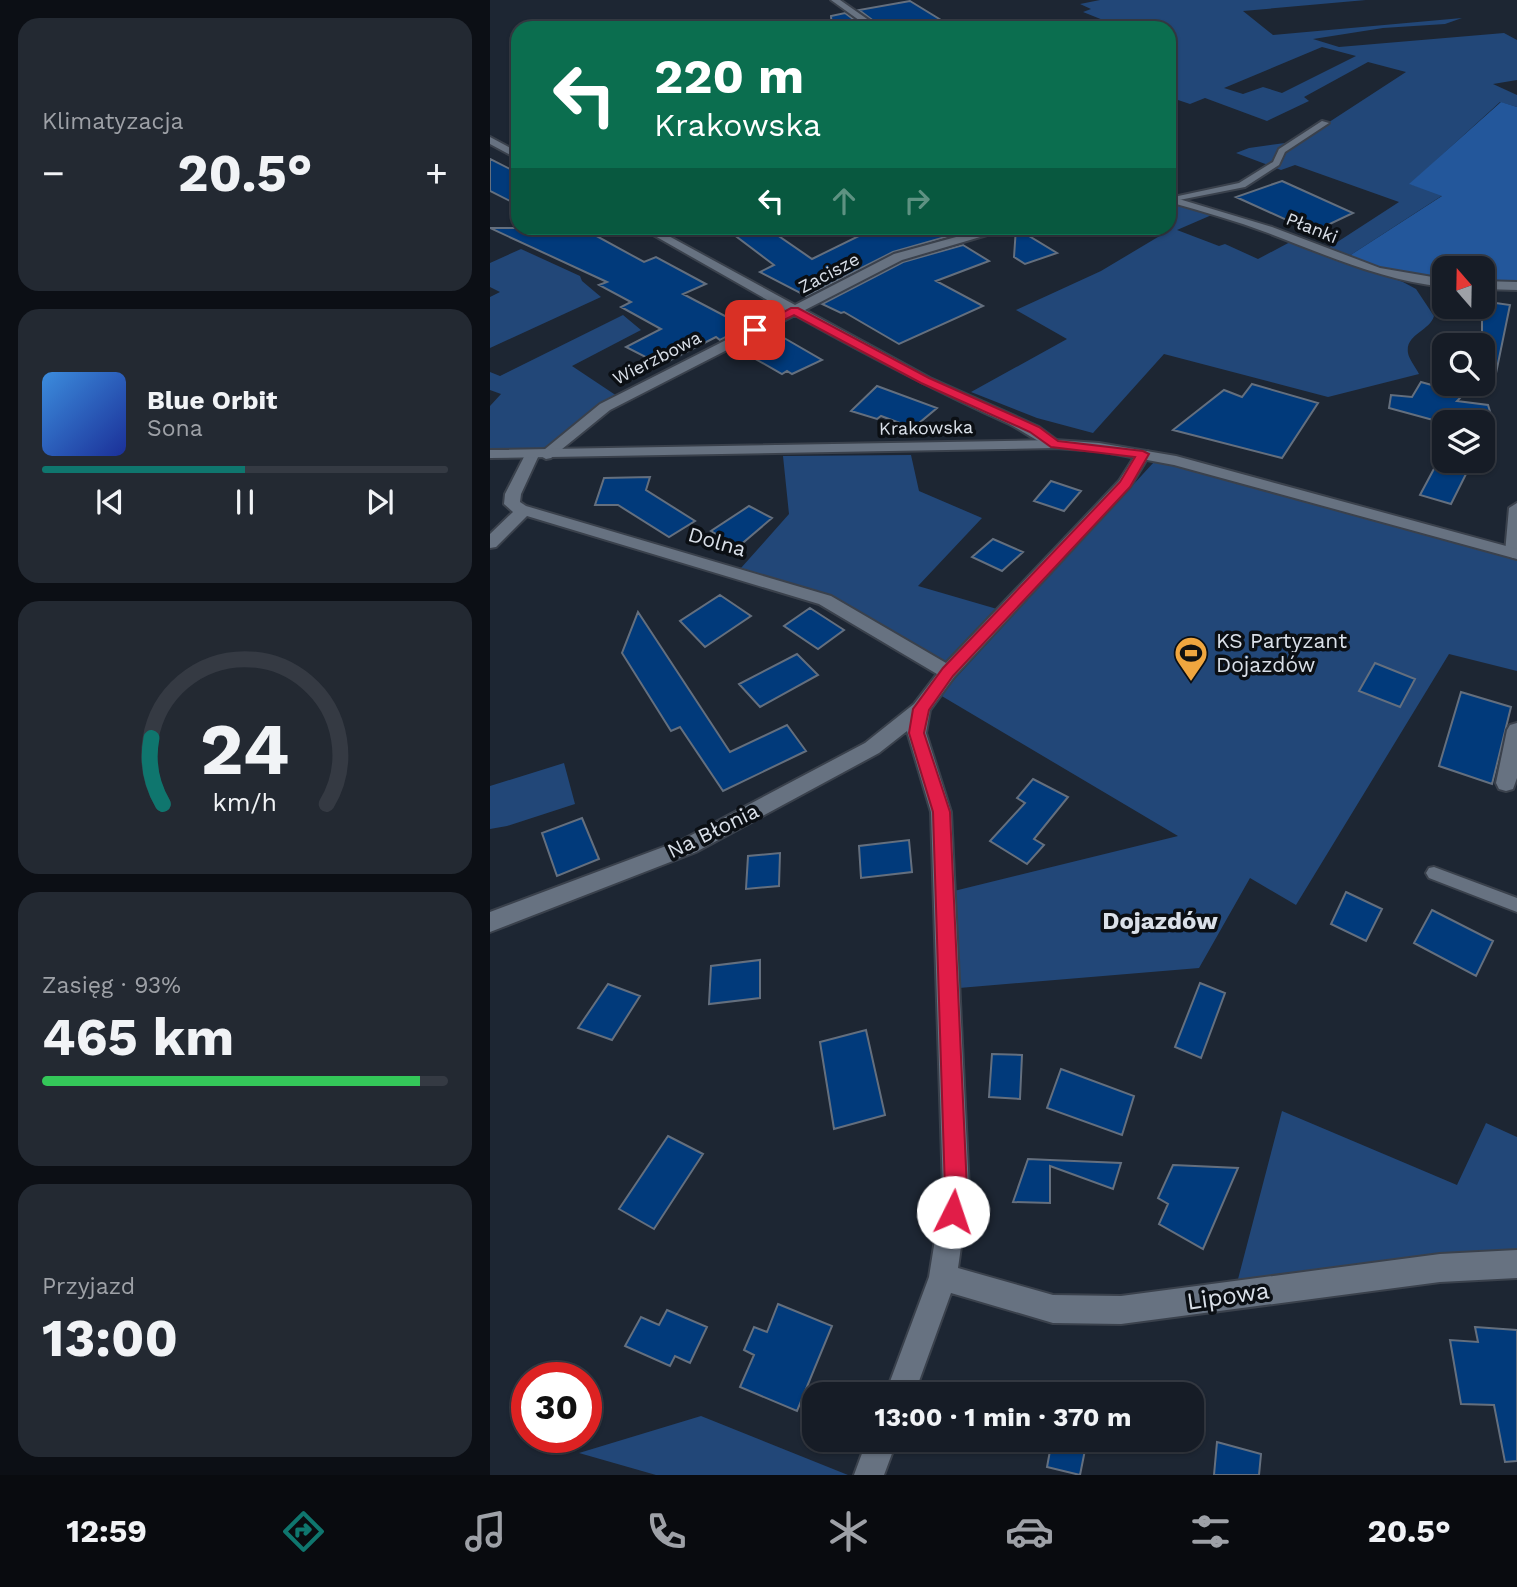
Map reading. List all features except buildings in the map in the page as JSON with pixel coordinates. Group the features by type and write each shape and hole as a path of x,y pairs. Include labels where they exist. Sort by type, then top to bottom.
{"street":[{"path":"835,0 866,21"},
{"path":"490,140 511,152"},
{"name":"Płanki","path":"1176,202 1268,229 1353,263 1402,279 1432,282"},
{"path":"658,235 925,381 1015,421 1055,444"},
{"name":"Zacisze","path":"794,311 898,257 975,235"},
{"path":"1495,285 1517,286"},
{"name":"Wierzbowa","path":"539,455 605,407 794,311"},
{"path":"1015,421 1026,445"},
{"name":"Krakowska","path":"490,454 1055,444 1143,454 1176,461 1515,554"},
{"path":"904,1382 943,1277 956,1190 942,812 916,733 921,709 948,672 1125,484 1143,454"},
{"path":"490,543 524,510 512,504 513,494 539,455"},
{"path":"1515,554 1517,508"},
{"name":"Dolna","path":"524,510 825,600 948,672"},
{"name":"Na Błonia","path":"490,922 689,846 872,748 921,709"},
{"path":"1506,783 1517,730"},
{"name":"Lipowa","path":"943,1277 1053,1309 1121,1310 1440,1268 1517,1264"},
{"path":"869,1475 878,1452"}],"lane":[{"path":"1176,199 1242,185 1276,163 1282,151 1325,123"},
{"path":"1434,873 1517,905"}],"shaded area":[{"path":"1100,0 1366,0 1243,11 1273,35 1462,18 1445,24 1383,28 1313,39 1339,47 1504,33 1517,40 1517,80 1493,84 1517,95 1517,107 1500,102 1410,184 1443,195 1346,258 1325,250 1399,202 1295,165 1281,170 1236,153 1249,148 1300,141 1406,72 1368,62 1304,97 1309,101 1267,121 1205,98 1190,104 1176,99 1176,21 1106,21 1083,12 1091,9 1080,4","holes":["1322,47 1356,56 1282,93 1263,87 1243,94 1224,88"]},
{"path":"1501,102 1517,107 1517,284 1495,283 1495,256 1432,256 1432,280 1406,278 1346,258 1442,196 1409,184"},
{"path":"1176,203 1214,214 1177,230 1219,246 1225,244 1258,259 1292,241 1416,289 1432,313 1433,319 1410,341 1408,347 1419,374 1328,397 1164,354 1093,433 1037,418 971,392 1067,339 1016,310 1101,271 1161,235 1176,235"},
{"path":"521,249 580,276 582,281 601,297 490,348 490,297 500,292 490,287 490,263"},
{"path":"623,315 641,330 572,366 617,396 543,452 490,451 490,406 501,394 490,390 490,372 500,376"},
{"path":"911,455 919,491 982,518 918,586 997,609 944,664 830,597 741,568 789,514 783,456"},
{"name":"KS Partyzant Dojazdów","path":"1154,462 1175,464 1517,558 1517,671 1449,654 1296,905 1250,878 1199,968 959,988 954,891 1178,836 940,695"},
{"path":"564,763 575,804 490,829 490,786"},
{"path":"1282,1111 1457,1185 1486,1123 1517,1137 1517,1251 1237,1283"},
{"path":"701,1416 848,1475 656,1475 579,1453 602,1453 602,1446"}],"place":[{"name":"KS Partyzant Dojazdów","path":"1191,683"}],"district":[{"name":"Dojazdów","path":"1160,921"}],"route":[{"path":"755,330 794,311 925,381 1034,430 1055,444 1143,454 1125,484 948,672 921,709 916,733 942,812 956,1190 953,1212"}]}
